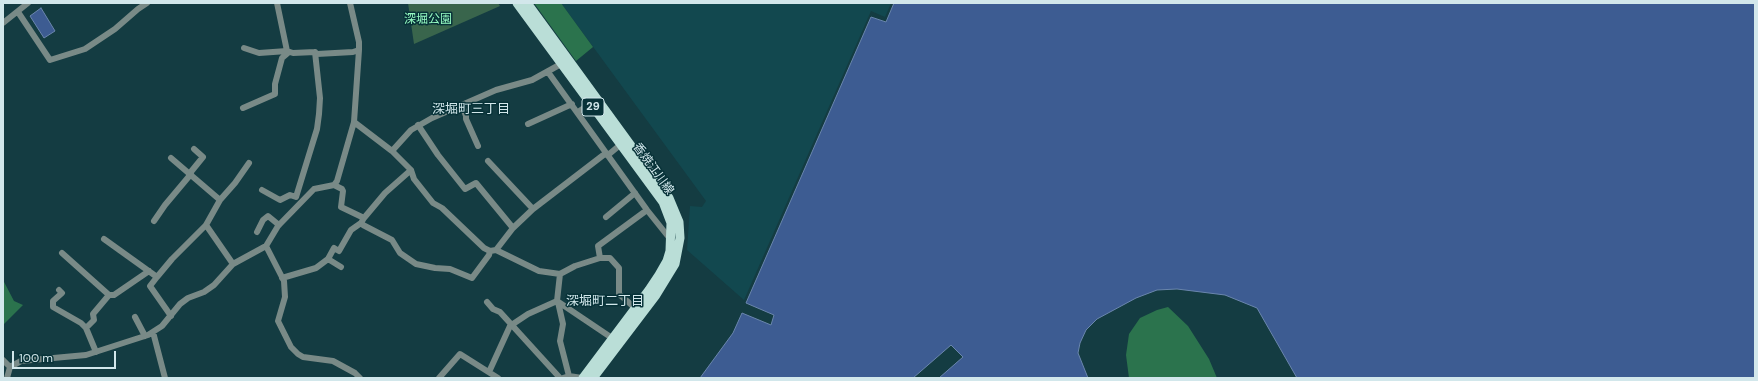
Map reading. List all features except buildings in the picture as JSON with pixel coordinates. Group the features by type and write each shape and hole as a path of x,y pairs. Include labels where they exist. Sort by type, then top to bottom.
{"main road":[{"name":"香焼江川線","path":"517,3 590,104 618,146 672,211 679,222 680,238 674,252 635,308 582,378"},
{"name":"香焼江川線","path":"527,3 670,198 672,211 671,240 675,264 656,295 593,378"}],"street":[{"path":"3,23 28,3"},
{"path":"18,12 50,60 85,49 115,29 147,3"},
{"path":"277,3 288,51"},
{"path":"334,185 337,181 354,122 359,42 350,3"},
{"path":"244,48 259,53 288,51 293,53 315,52 318,54 338,54 359,50"},
{"path":"243,108 275,94 275,84 282,58 288,51"},
{"path":"262,190 280,200 290,195 296,197 317,129 319,114 320,98 315,52"},
{"path":"392,151 411,130 432,118 496,90 532,80 561,64"},
{"path":"548,72 647,210 671,240"},
{"path":"528,124 572,104"},
{"path":"578,112 590,104"},
{"path":"462,105 466,119 478,146"},
{"path":"354,122 392,151 411,170 414,179 433,203 442,208 484,248 493,250 539,271 560,274 575,266 600,258 610,258 619,268 619,294 635,308"},
{"path":"418,126 438,155 465,189 476,183 513,228"},
{"path":"7,378 10,367 21,361 86,355 153,332 162,326 180,304 188,298 204,292 214,285 233,264 266,246 279,225 314,189 334,185 343,191 341,207 362,220 372,231 392,240 400,253 411,261 435,268 450,269 472,278 493,250 533,209 606,154 608,155 618,146"},
{"path":"154,221 203,157 194,149"},
{"path":"171,158 191,173 220,200"},
{"path":"488,161 533,209"},
{"path":"171,316 150,286 172,259 206,225 220,200 235,183 249,163"},
{"path":"282,278 316,268 328,259 334,248 339,251 351,230 362,220 385,193 411,170"},
{"path":"606,218 635,193"},
{"path":"600,258 598,246 647,210"},
{"path":"257,232 263,220 268,216 279,225"},
{"path":"206,225 233,264"},
{"path":"104,239 157,277"},
{"path":"266,246 284,281 285,291 278,321 291,347 298,354 304,357 333,361 355,373 360,378"},
{"path":"62,253 110,294 114,295 149,270"},
{"path":"328,259 341,267"},
{"path":"560,274 558,301 563,324 560,341 566,377 582,378"},
{"path":"59,290 62,293 53,301 53,307 81,323 86,328 96,352"},
{"path":"86,328 94,320 93,314 110,294"},
{"path":"489,372 510,326 528,314 558,301"},
{"path":"558,301 612,338"},
{"path":"487,302 493,309 500,312 510,326 560,378"},
{"path":"135,317 145,336"},
{"path":"153,332 165,378"},
{"path":"439,378 460,354 498,378"},
{"path":"3,360 10,367"}],"shaded area":[{"path":"561,3 891,3 885,17 871,11 744,300 687,250 690,206 702,207 706,201"}],"green space":[{"name":"深堀公園","path":"408,3 498,3 500,6 414,44"},
{"path":"534,3 561,3 593,47 576,61"},
{"path":"3,280 14,301 23,305 3,325"},
{"path":"1168,307 1188,326 1209,359 1217,378 1129,378 1126,355 1129,334 1140,318 1157,310"}],"water":[{"path":"894,3 1755,3 1755,378 1297,378 1257,308 1225,295 1177,289 1157,290 1136,298 1097,319 1086,330 1080,343 1078,353 1088,378 939,378 963,357 951,345 913,378 700,378 733,333 742,313 771,325 774,315 746,303 871,17 886,22"},
{"path":"41,8 55,31 44,38 30,16"}],"district":[{"name":"深堀町三丁目","path":"471,110"},
{"name":"深堀町二丁目","path":"605,302"}]}
